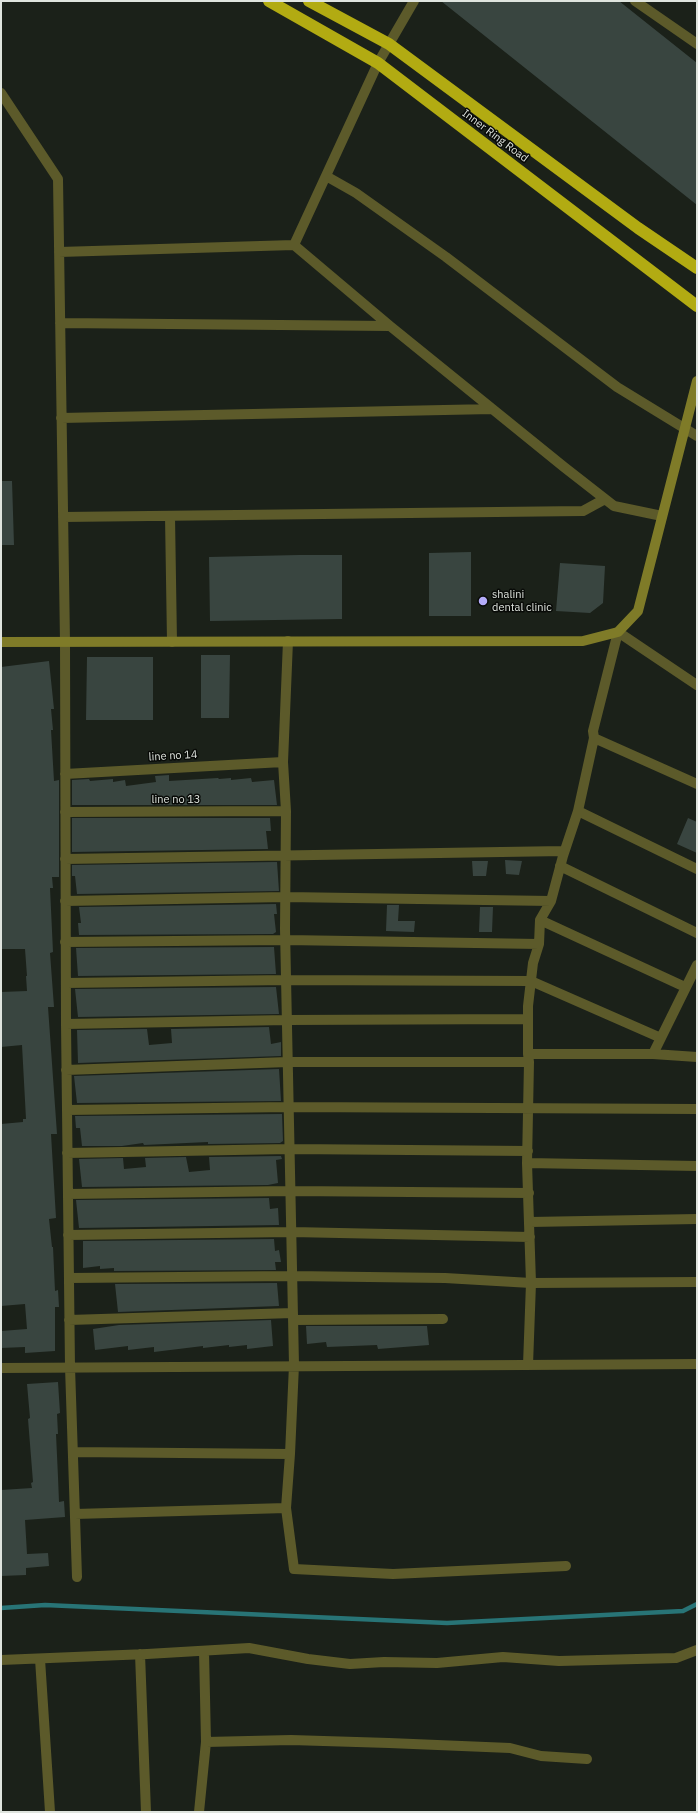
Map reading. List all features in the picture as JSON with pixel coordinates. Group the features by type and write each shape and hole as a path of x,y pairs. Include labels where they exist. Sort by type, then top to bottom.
{"highway":[{"name":"Inner Ring Road","path":"268,1 378,63 697,306"},
{"name":"Inner Ring Road","path":"310,1 389,44 638,228 697,268"}],"street":[{"path":"294,245 378,63 414,1"},
{"path":"635,1 697,44"},
{"path":"1,93 58,180 65,642 65,942 69,1320 77,1577"},
{"path":"326,176 356,193 446,258 617,387 697,436"},
{"path":"59,252 294,245 492,410 614,506 646,514 662,516"},
{"path":"60,323 390,326"},
{"path":"528,1365 531,1283 527,1163 529,1058 528,1006 534,963 539,944 540,920 550,901 578,811 594,738 593,731 618,632 638,611 697,381"},
{"path":"61,418 492,410"},
{"path":"63,517 583,511 605,499"},
{"path":"170,516 172,642"},
{"path":"1,642 583,641 618,632 697,685"},
{"path":"288,641 283,762 286,812 286,980 294,1365 286,1508 294,1569 393,1574 566,1566"},
{"path":"594,738 697,784"},
{"name":"line no 14","path":"65,774 283,762"},
{"path":"578,811 697,869"},
{"name":"line no 13","path":"65,812 286,812"},
{"path":"65,859 564,852"},
{"path":"560,866 697,933"},
{"path":"65,901 286,897 550,901"},
{"path":"540,920 685,987"},
{"path":"65,942 286,940 539,944"},
{"path":"653,1054 697,964"},
{"path":"66,983 286,980 531,981 661,1038"},
{"path":"66,1024 287,1020 528,1019"},
{"path":"66,1070 288,1062 529,1058 653,1054 697,1057"},
{"path":"67,1110 289,1108 697,1109"},
{"path":"68,1153 290,1149 528,1151"},
{"path":"527,1163 697,1166"},
{"path":"68,1194 291,1191 529,1193"},
{"path":"530,1222 697,1219"},
{"path":"68,1235 292,1232 530,1237"},
{"path":"69,1278 292,1276 445,1278 531,1283 697,1282"},
{"path":"69,1320 293,1316 443,1319"},
{"path":"1,1368 294,1365 697,1364"},
{"path":"73,1452 290,1454"},
{"path":"75,1514 286,1508"},
{"path":"1,1660 249,1648 308,1659 350,1664 384,1662 437,1664 503,1657 559,1661 676,1658 697,1650"},
{"path":"199,1812 206,1742 204,1651"},
{"path":"140,1654 146,1812"},
{"path":"40,1659 50,1812"},
{"path":"206,1742 291,1740 510,1748 541,1756 587,1759"}],"building":[{"path":"441,1 619,1 697,63 697,205"},
{"path":"1,481 12,481 14,545 1,545"},
{"path":"471,552 471,616 429,616 429,553"},
{"path":"342,555 342,619 210,621 209,557"},
{"path":"560,563 605,566 603,603 590,613 556,611"},
{"path":"201,655 230,655 229,718 201,718"},
{"path":"87,657 153,657 153,720 86,720"},
{"path":"49,661 54,709 51,709 53,730 51,730 54,781 59,780 59,877 52,877 53,888 50,888 53,952 50,953 54,1007 48,1007 57,1134 51,1134 56,1218 49,1219 53,1247 55,1291 58,1290 59,1307 55,1307 55,1351 25,1353 25,1347 1,1348 1,1331 27,1329 25,1304 1,1306 1,1124 23,1122 23,1119 26,1119 22,1045 1,1047 1,992 27,991 27,976 25,949 2,949 1,667"},
{"path":"169,775 169,781 218,778 231,778 231,780 251,778 252,782 274,780 277,805 72,805 72,780 89,779 90,781 113,779 113,782 125,780 126,786 156,782 155,776"},
{"path":"72,818 270,818 271,831 266,831 268,849 72,852"},
{"path":"688,818 697,822 697,853 677,844"},
{"path":"505,860 522,861 519,875 506,874"},
{"path":"472,861 488,861 486,876 473,876"},
{"path":"277,862 279,891 77,894 75,876 72,876 72,865"},
{"path":"276,904 277,914 274,914 276,932 273,934 79,935 78,923 81,923 79,907"},
{"path":"387,905 399,905 398,921 415,921 414,932 386,931"},
{"path":"480,907 493,907 492,932 479,932"},
{"path":"274,947 276,974 78,976 76,948"},
{"path":"276,987 279,1014 78,1017 75,989"},
{"path":"269,1027 271,1044 281,1042 281,1056 78,1063 77,1030 147,1029 149,1045 172,1043 171,1029"},
{"path":"279,1069 281,1101 77,1103 74,1076"},
{"path":"282,1114 283,1141 280,1143 208,1144 208,1142 144,1145 143,1143 122,1146 82,1146 80,1128 76,1128 75,1116"},
{"path":"281,1156 282,1159 276,1160 278,1183 268,1185 82,1187 79,1159 123,1158 124,1169 146,1167 145,1158 186,1157 189,1172 210,1170 209,1157"},
{"path":"269,1198 270,1209 278,1208 279,1225 79,1228 76,1200"},
{"path":"274,1239 275,1251 279,1250 281,1262 275,1262 276,1270 114,1271 114,1268 100,1269 100,1266 83,1268 83,1241"},
{"path":"277,1283 279,1306 118,1312 115,1284"},
{"path":"271,1320 273,1346 247,1349 247,1345 229,1347 229,1345 203,1348 203,1346 154,1352 154,1347 128,1350 128,1346 95,1350 93,1329 119,1325"},
{"path":"306,1326 427,1326 429,1345 378,1349 377,1345 327,1347 326,1342 307,1344"},
{"path":"58,1382 60,1413 57,1414 58,1434 56,1434 59,1502 64,1501 65,1517 25,1520 27,1554 48,1553 49,1566 26,1568 26,1575 1,1576 1,1490 32,1488 31,1483 33,1482 27,1384"}],"waterway":[{"path":"1,1608 45,1605 447,1623 683,1611 697,1604"}],"place":[{"name":"shalini dental clinic","path":"483,601"}]}
